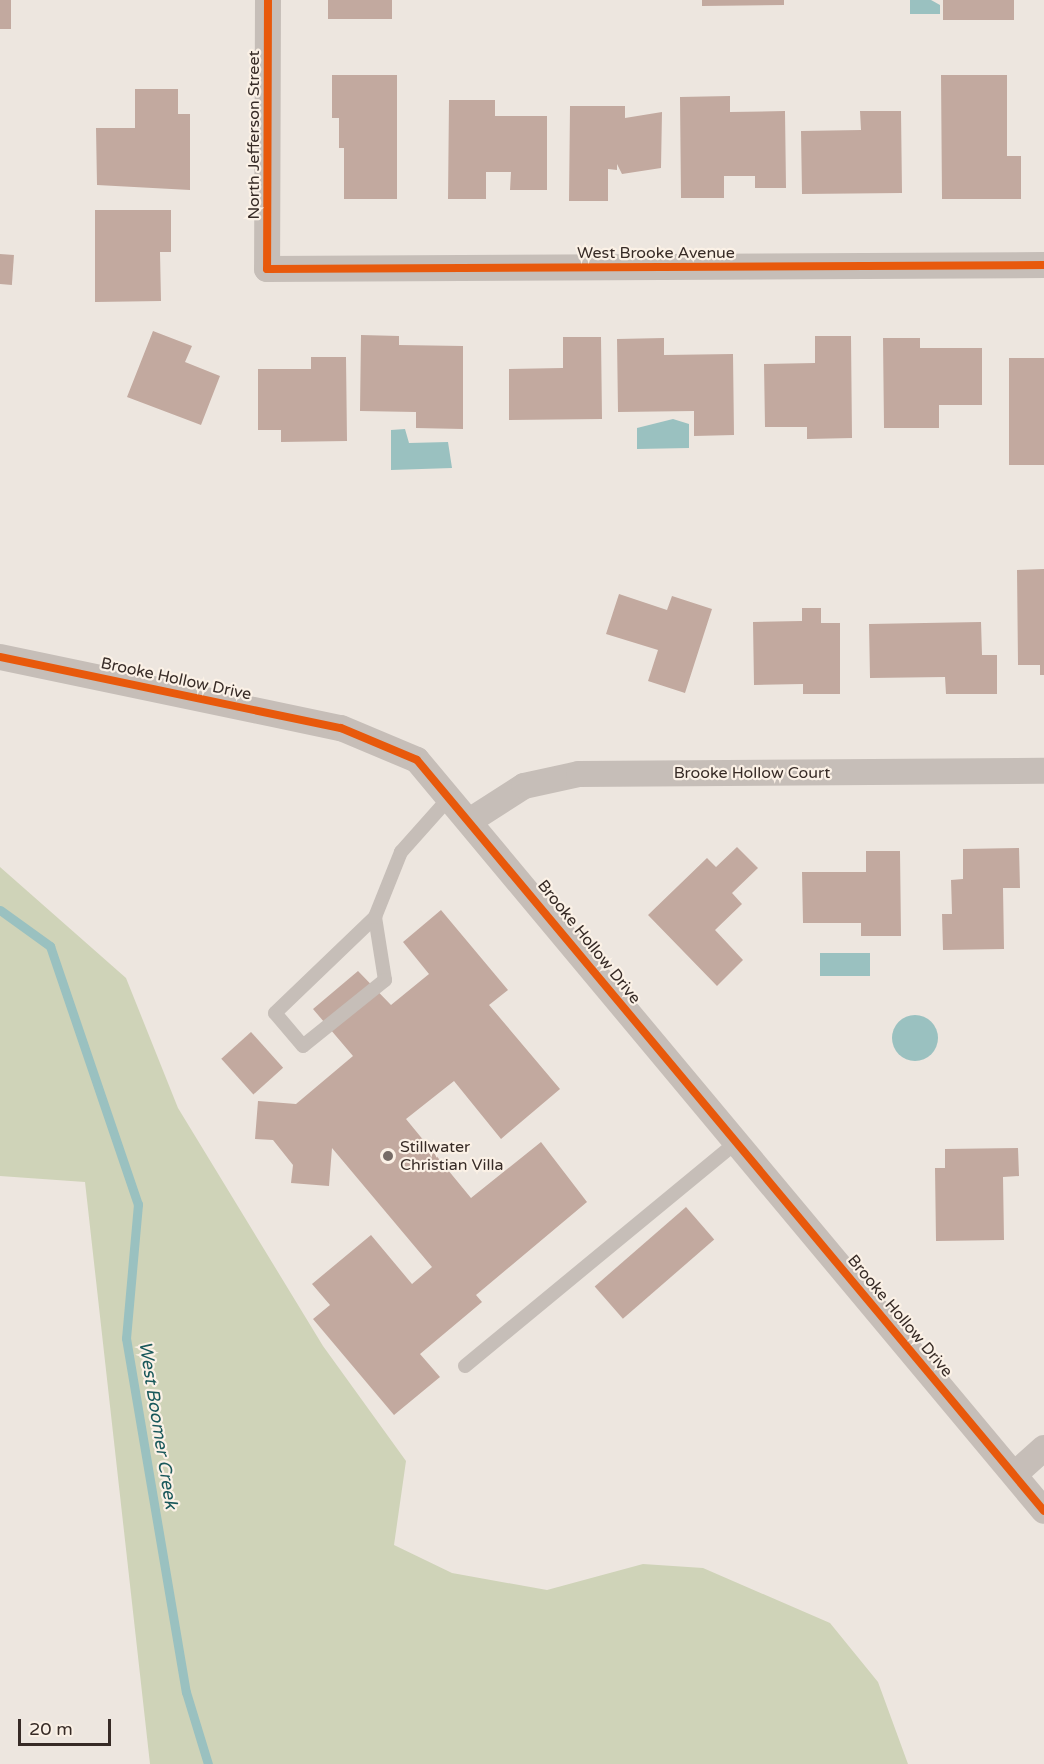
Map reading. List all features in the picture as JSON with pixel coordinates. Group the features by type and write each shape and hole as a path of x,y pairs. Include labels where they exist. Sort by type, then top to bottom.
{"street":[{"name":"North Jefferson Street","path":"267,269 268,0"},
{"name":"West Brooke Avenue","path":"267,269 1044,265"},
{"name":"Brooke Hollow Drive","path":"0,657 341,728 417,760 471,820 736,1143 1015,1473 1044,1511"},
{"name":"Brooke Hollow Court","path":"471,820 524,786 579,774 1044,771"},
{"path":"1015,1473 1044,1448"}],"lane":[{"path":"375,917 385,980 303,1046 275,1013 375,917 402,852 450,797"},
{"path":"465,1366 736,1143"}],"green space":[{"path":"0,867 126,978 178,1108 323,1346 406,1461 394,1545 452,1573 547,1590 643,1564 703,1568 830,1623 878,1682 908,1764 150,1764 85,1182 0,1176"}],"water":[{"path":"910,0 931,0 940,5 940,14 910,14"},
{"path":"673,419 689,424 689,448 637,449 637,428"},
{"path":"405,429 409,443 448,442 452,468 391,470 391,430"},
{"path":"820,953 870,953 870,976 820,976"},
{"path":"920,1015 932,1021 937,1029 937,1047 932,1055 924,1060 910,1061 902,1058 895,1051 892,1033 895,1025 902,1018"}],"building":[{"path":"0,0 11,0 11,29 0,29"},
{"path":"328,0 392,0 392,19 328,19"},
{"path":"702,0 784,0 784,5 702,6"},
{"path":"943,0 1014,0 1014,20 943,20"},
{"path":"332,75 397,75 397,199 344,199 344,148 339,148 339,118 332,118"},
{"path":"941,75 1007,75 1007,156 1021,156 1021,199 942,199"},
{"path":"135,89 178,89 178,114 190,114 190,190 97,185 96,128 135,128"},
{"path":"730,96 730,112 785,111 786,188 755,188 755,176 724,176 724,198 681,198 680,97"},
{"path":"449,100 495,100 495,116 547,116 547,190 510,190 511,172 486,172 486,199 448,199"},
{"path":"570,106 625,106 625,118 662,112 661,168 622,174 617,164 617,170 608,169 608,201 569,201"},
{"path":"860,111 901,111 902,193 802,194 801,131 861,130"},
{"path":"95,210 171,210 171,252 160,252 161,301 95,302"},
{"path":"0,254 14,255 12,285 0,284"},
{"path":"153,331 192,346 185,362 220,376 201,425 127,397"},
{"path":"361,335 399,336 399,345 463,346 463,429 416,428 416,412 360,411"},
{"path":"815,336 851,336 852,438 807,439 807,427 765,427 764,364 815,363"},
{"path":"563,337 601,337 602,419 509,420 509,369 563,368"},
{"path":"664,338 664,355 733,354 734,435 694,436 694,411 618,412 617,339"},
{"path":"883,338 920,338 920,348 982,348 982,405 939,405 939,428 884,428"},
{"path":"311,357 346,357 347,441 281,442 281,430 258,430 258,369 311,369"},
{"path":"1009,358 1044,358 1044,465 1009,465"},
{"path":"1044,569 1044,675 1040,675 1040,665 1018,665 1017,570"},
{"path":"619,594 667,610 672,596 712,609 685,693 648,681 658,650 606,634"},
{"path":"802,608 821,608 821,623 840,623 840,694 803,694 803,684 754,685 753,622 802,621"},
{"path":"981,622 982,655 997,655 997,694 946,694 945,677 870,678 869,624"},
{"path":"737,847 758,868 732,893 742,904 715,930 743,960 717,986 648,915 707,858 716,867"},
{"path":"1019,848 1020,888 1003,888 1004,949 943,950 942,914 952,914 951,880 963,879 963,849"},
{"path":"866,851 900,851 901,936 861,936 861,923 803,923 802,872 866,872"},
{"name":"Stillwater Christian Villa","path":"441,910 508,990 489,1005 560,1089 501,1139 454,1081 406,1119 471,1198 541,1142 587,1202 476,1295 482,1302 420,1354 440,1377 394,1415 313,1319 330,1305 312,1284 371,1235 412,1284 432,1267 332,1148 329,1186 291,1183 293,1165 273,1140 255,1139 258,1101 296,1104 353,1056 313,1009 358,971 391,1005 429,974 403,942"},
{"path":"251,1032 283,1068 253,1094 221,1059"},
{"path":"1018,1148 1019,1176 1003,1177 1004,1240 936,1241 935,1168 945,1168 945,1149"},
{"path":"686,1207 714,1239 623,1319 595,1286"}],"waterway":[{"name":"West Boomer Creek","path":"0,910 50,946 138,1204 126,1338 186,1692 208,1764"}],"cycle path":[{"path":"268,0 267,269 1044,265"},
{"path":"0,657 341,728 417,760 1044,1511"}],"place":[{"name":"Stillwater Christian Villa","path":"388,1156"}]}
